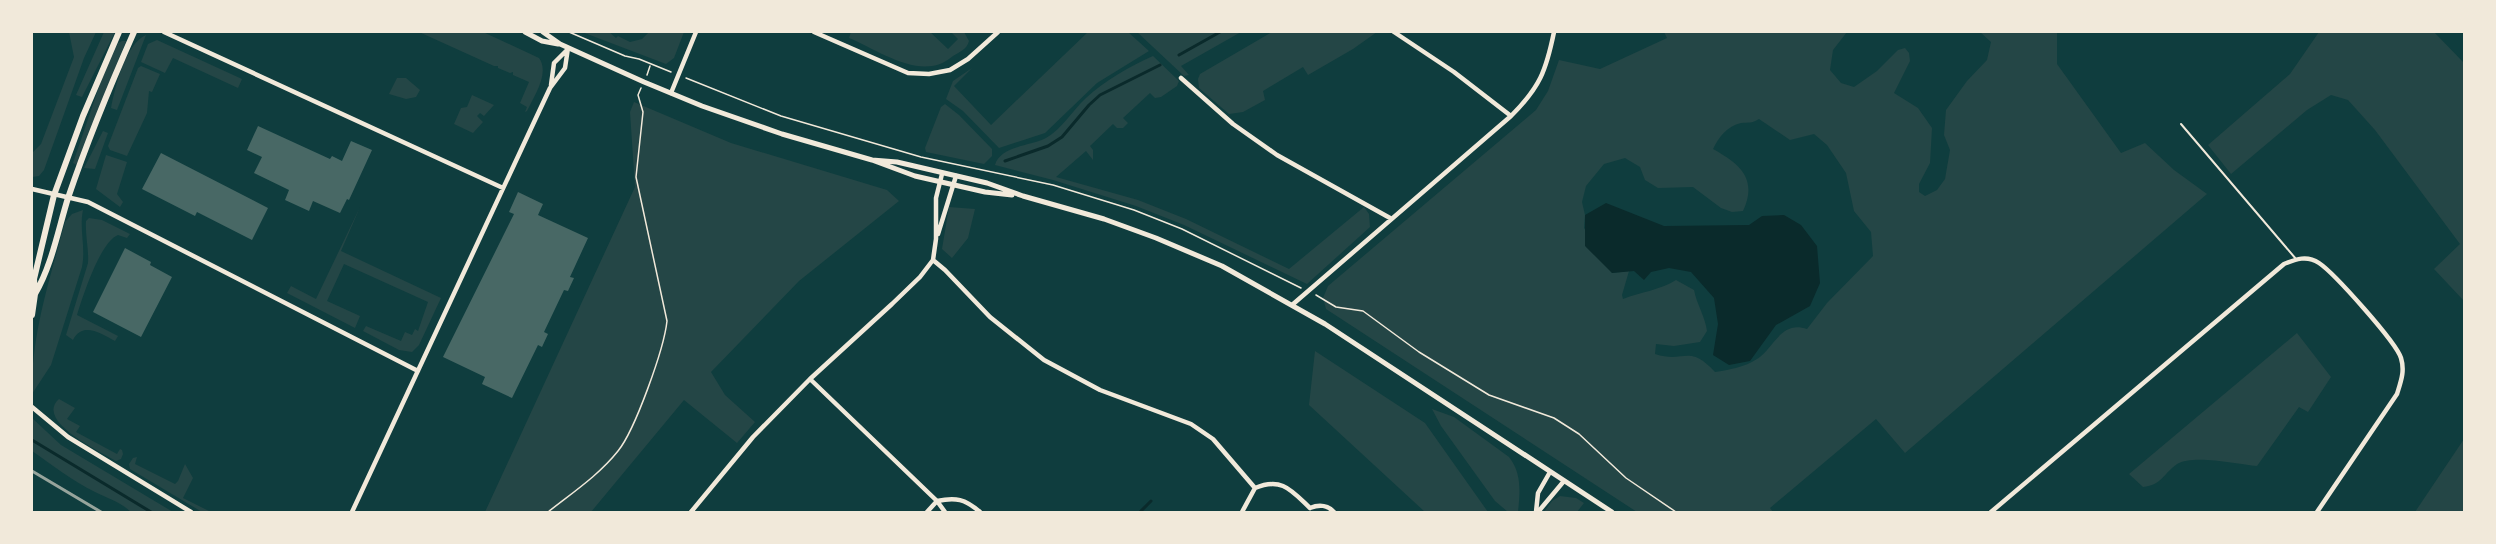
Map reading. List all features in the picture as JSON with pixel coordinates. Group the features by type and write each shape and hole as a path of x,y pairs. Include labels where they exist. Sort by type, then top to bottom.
{"main road":[{"path":"32,315 35,294 34,279 54,195 83,116 119,32"},
{"path":"35,294 43,280 69,197 110,86 134,32"}],"street":[{"path":"164,32 503,188"},
{"path":"525,32 542,41 560,44"},
{"path":"543,32 568,48 670,93 782,134 872,160 915,176 985,192 1023,196"},
{"path":"670,93 696,32"},
{"path":"814,32 908,73 929,74 950,70 968,59 998,32"},
{"path":"1394,32 1511,116"},
{"path":"1404,38 1409,32"},
{"path":"1292,305 1390,218 1511,116 1539,85 1554,32"},
{"path":"550,88 554,63 568,48"},
{"path":"352,513 550,88 565,68 568,48"},
{"path":"1181,78 1233,124 1277,155 1390,218"},
{"path":"872,160 897,162 987,183 1023,196 1104,219 1222,266 1343,335 1612,513"},
{"path":"691,513 753,437 810,379 920,277 933,260 936,239 936,198 942,174"},
{"path":"936,239 956,177"},
{"path":"32,189 87,202 418,371"},
{"path":"1991,513 2283,266 2296,259 2310,259 2319,263 2353,298 2399,352 2403,372 2397,394 2317,513"},
{"path":"933,260 990,317 1028,349 1100,390 1191,423 1213,439 1255,488"},
{"path":"810,379 937,501 945,513"},
{"path":"32,407 68,437 192,513"},
{"path":"1537,513 1538,493 1550,472"},
{"path":"1537,513 1564,481"},
{"path":"1242,513 1255,488 1269,482 1279,483 1292,491 1310,510 1318,505 1328,507 1334,513"},
{"path":"927,513 937,501 952,498 966,500 980,513"}],"lane":[{"path":"2181,124 2296,259"}],"path":[{"path":"569,32 625,56 670,71"},
{"path":"647,74 651,64"},
{"path":"549,513 598,472 620,448 634,422 665,337 667,321 636,177 643,112 639,95 641,89"}],"shaded area":[{"path":"69,32 96,32 84,58 44,170 39,176 32,177 32,153 41,144 74,57"},
{"path":"104,32 115,32 82,97 76,95"},
{"path":"419,32 483,32 539,58 543,70 542,77 527,111 525,112 527,107 520,103 529,82 513,75 513,72 498,68 498,66"},
{"path":"582,32 609,32 616,38 618,36 630,42 642,39 649,32 684,32 674,58 666,64"},
{"path":"851,32 930,32 948,49 958,39 951,32 964,32 969,41 963,50 943,63 922,66 900,62 849,38"},
{"path":"1088,32 1128,32 1149,51 1097,83 1045,133 999,148 963,111 946,99 953,81 972,68 954,86 991,125"},
{"path":"1137,32 1241,32 1181,66 1189,75 1184,76"},
{"path":"1272,32 1377,32 1308,75 1303,67 1263,91 1265,100 1243,112 1229,114 1199,88 1200,74"},
{"path":"1664,32 1847,32 1833,50 1830,70 1841,83 1854,87 1877,71 1898,50 1905,48 1909,53 1910,61 1894,93 1918,108 1932,128 1930,163 1919,184 1919,192 1925,196 1937,190 1945,179 1950,150 1944,135 1946,110 1967,81 1987,60 1991,42 1980,32 2057,32 2057,64 2121,153 2145,143 2174,170 2207,194 1905,453 1876,419 1770,508 1773,512 1637,512 1326,309 1323,298 1328,286 1536,110 1548,91 1559,60 1600,69 1667,38","holes":["1759,119 1790,140 1814,134 1827,145 1846,173 1854,211 1871,232 1873,256 1827,303 1807,329 1798,327 1784,332 1763,354 1747,364 1715,372 1706,363 1692,356 1673,357 1655,354 1656,344 1674,346 1700,342 1707,331 1694,290 1676,280 1657,289 1623,299 1622,295 1629,271 1612,273 1584,228 1585,215 1582,202 1586,186 1604,164 1625,158 1640,167 1645,180 1658,188 1693,187 1721,208 1732,212 1743,211 1747,200 1747,181 1738,167 1713,149 1718,140 1732,127"]},
{"path":"2319,32 2434,32 2464,63 2464,301 2434,269 2460,244 2375,130 2348,100 2331,95 2307,110 2231,174 2208,145 2290,74"},
{"path":"146,35 117,110 111,108 122,67 132,47"},
{"path":"157,40 242,79 238,88 173,58 165,73 141,62 148,44"},
{"path":"126,41 77,165 73,163 102,78 118,43"},
{"path":"1153,56 1179,81 1177,86 1161,97 1155,98 1150,93 1123,118 1128,123 1123,128 1117,128 1113,124 1090,146 1093,150 1093,160 1086,151 1056,177 1138,200 1186,219 1289,269 1364,207 1369,214 1370,227 1307,284 1184,225 1136,206 995,165 998,159 1009,150 1040,141 1052,134 1086,98 1101,86 1126,69"},
{"path":"141,66 160,74 152,92 149,91 147,113 127,156 110,150 108,146 138,68"},
{"path":"397,78 406,78 420,90 416,97 406,99 389,94"},
{"path":"472,95 494,105 484,116 480,113 477,116 483,122 473,133 454,124 461,108 467,107"},
{"path":"634,102 731,143 887,190 899,201 799,281 711,372 725,395 755,422 737,443 684,400 591,512 485,512 635,187 630,112"},
{"path":"945,104 992,149 992,156 984,164 926,152 925,148 941,107"},
{"path":"103,131 108,133 95,169 84,168"},
{"path":"106,155 127,162 117,194 123,202 120,207 96,189"},
{"path":"1606,203 1664,226 1749,225 1762,216 1784,215 1801,225 1817,246 1820,283 1810,306 1776,325 1750,361 1729,365 1713,355 1718,324 1714,298 1691,272 1669,268 1651,272 1644,280 1634,271 1612,273 1585,246 1585,215"},
{"path":"360,207 341,251 441,298 419,345 412,352 399,350 363,331 366,326 401,341 405,332 412,335 415,329 418,331 428,302 344,264 327,301 360,316 355,328 287,293 291,286 316,299"},
{"path":"949,207 975,209 968,238 952,258 942,249"},
{"path":"83,210 82,267 51,365 32,394 38,328 65,222 72,214"},
{"path":"89,218 102,220 130,234 127,238 118,235 105,248 93,270 77,315 118,336 115,341 87,330 77,334 73,340 66,335 88,263 86,221"},
{"path":"2297,333 2331,377 2308,412 2299,407 2257,466 2204,460 2184,461 2177,464 2154,484 2143,487 2129,474"},
{"path":"1315,351 1425,423 1488,512 1425,512 1309,405"},
{"path":"59,399 75,408 67,419 80,426 76,432 117,454 120,449 122,450 121,459 116,461 97,451 62,426 55,417 54,408"},
{"path":"1432,409 1454,417 1509,457 1518,476 1518,512 1508,512 1495,501 1441,426"},
{"path":"32,418 61,445 173,512 131,512 63,473 32,451"},
{"path":"2464,439 2464,512 2415,512"},
{"path":"137,457 135,464 175,484 185,464 193,478 183,498 211,512 202,512 130,469 129,464 133,458"},
{"path":"1560,496 1576,498 1584,503 1577,512 1544,512 1552,501"}],"building":[{"path":"258,126 330,159 332,156 342,161 351,141 372,150 349,200 347,199 340,213 313,201 309,211 285,200 289,190 254,173 262,157 247,150"},
{"path":"161,153 268,208 252,240 197,212 195,216 142,189"},
{"path":"518,192 543,204 538,215 588,238 570,277 574,278 568,291 564,290 544,332 548,334 542,347 538,345 512,398 482,384 485,377 443,357 514,214 509,212"},
{"path":"125,248 172,277 141,337 93,312"}],"waterway":[{"path":"1179,55 1220,32"},
{"path":"1005,161 1048,146 1062,137 1100,95 1160,65"},
{"path":"32,440 151,512"},
{"path":"1140,512 1151,501"}],"railway":[{"path":"32,471 101,512"}]}
